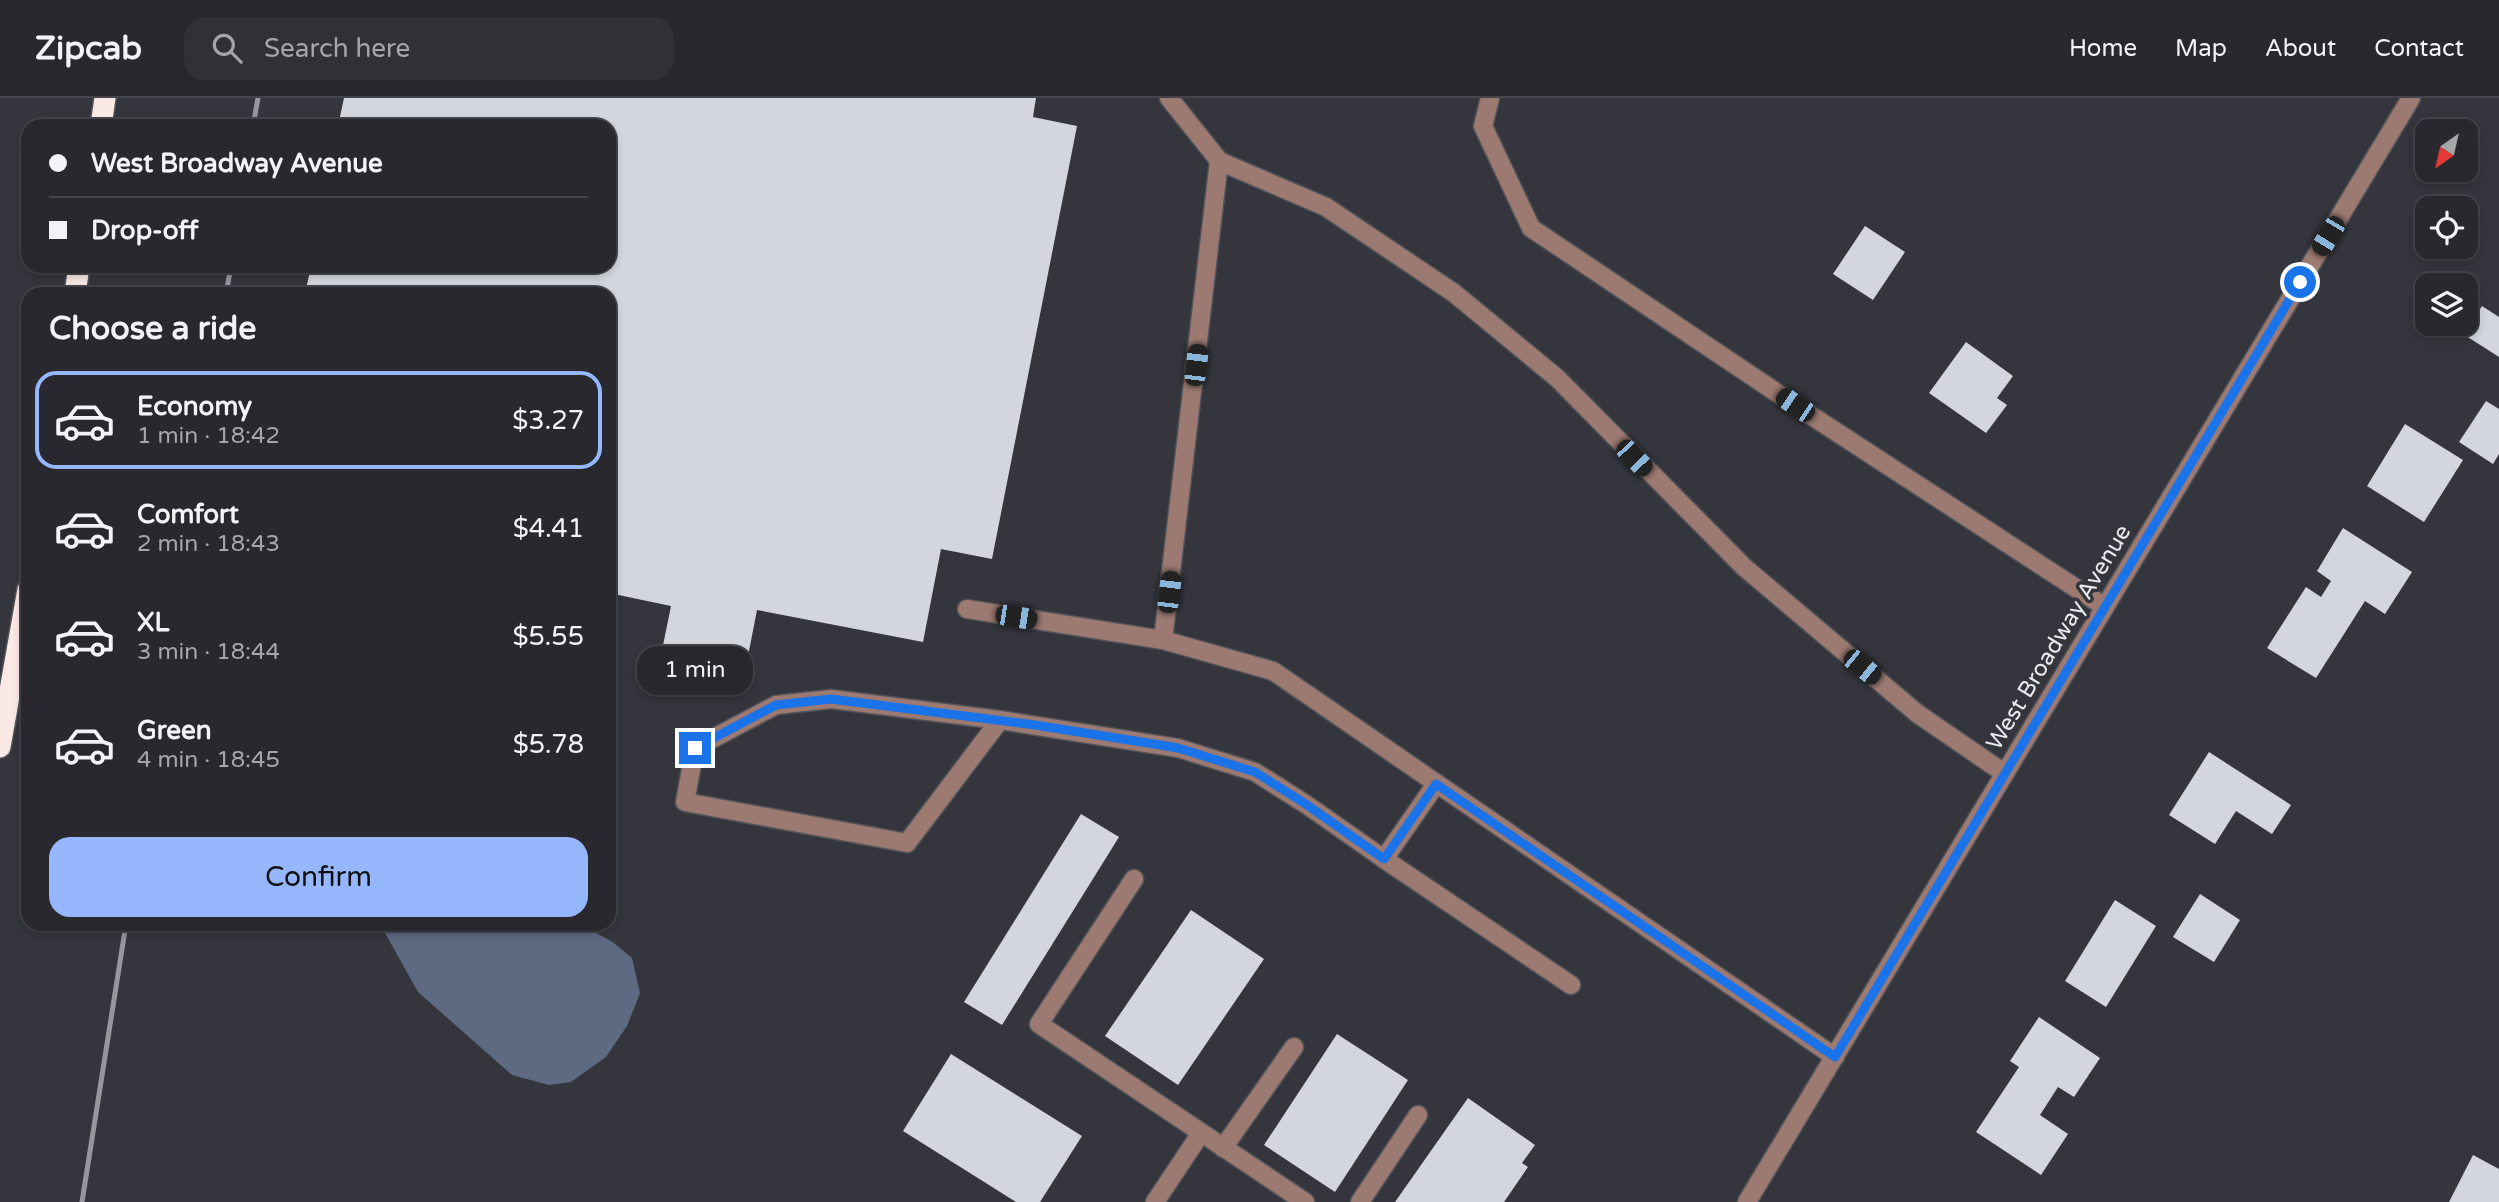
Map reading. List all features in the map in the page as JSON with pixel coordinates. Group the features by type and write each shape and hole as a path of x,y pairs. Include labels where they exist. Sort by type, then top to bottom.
{"highway":[{"path":"102,119 106,98"},
{"path":"0,747 21,628"}],"street":[{"path":"1169,98 1221,163 1326,207 1454,293 1557,378 1744,567 1918,714 2004,774"},
{"path":"1490,98 1483,126 1531,228 1806,413 2105,607"},
{"name":"West Broadway Avenue","path":"1747,1202 2412,98"},
{"path":"1163,640 1219,161 1221,163"},
{"path":"967,609 1163,640 1273,671 1835,1057"},
{"path":"1000,720 907,843 685,802 695,748 776,705 831,699 1000,720 1178,748 1255,772 1571,985"},
{"path":"1384,859 1436,784"},
{"path":"1134,879 1039,1024 1304,1202"},
{"path":"1223,1148 1294,1047"},
{"path":"1360,1202 1419,1115"},
{"path":"1155,1202 1201,1133"}],"water":[{"path":"384,931 593,931 632,958 640,993 627,1026 606,1057 571,1082 549,1085 512,1075 418,992"}],"building":[{"path":"344,98 1036,98 1033,117 1077,126 992,559 941,549 923,642 757,610 743,682 659,665 671,606 616,594 616,287 306,287 310,273 616,273 616,119 340,119"},
{"path":"1865,226 1905,252 1873,300 1833,274"},
{"path":"2482,306 2499,317 2499,357 2466,336 2478,336 2478,312"},
{"path":"1966,342 2013,376 1997,398 2007,405 1986,433 1929,393"},
{"path":"2486,401 2499,409 2499,454 2493,464 2459,442"},
{"path":"2405,424 2463,460 2424,522 2367,486"},
{"path":"2343,528 2412,572 2385,614 2365,601 2316,678 2267,648 2306,587 2321,597 2331,581 2317,571"},
{"path":"2209,752 2291,805 2272,834 2236,811 2215,844 2169,815"},
{"path":"1081,814 1119,837 1002,1025 964,1002"},
{"path":"2200,894 2240,920 2214,962 2173,937"},
{"path":"2115,900 2156,926 2106,1007 2065,981"},
{"path":"1191,910 1264,959 1178,1085 1105,1036"},
{"path":"2039,1017 2100,1058 2074,1097 2058,1087 2040,1115 2068,1134 2041,1175 1976,1132 2019,1067 2010,1061"},
{"path":"1337,1034 1408,1080 1335,1192 1264,1145"},
{"path":"951,1054 1082,1136 1040,1202 1016,1202 903,1131"},
{"path":"1468,1098 1535,1145 1522,1163 1528,1167 1504,1202 1395,1202"},
{"path":"2473,1155 2499,1169 2499,1202 2449,1202"}],"railway":[{"path":"254,119 258,98"},
{"path":"227,287 230,273"},
{"path":"82,1202 125,931"}],"route":[{"path":"695,748 776,705 831,699 936,711 1154,744 1178,748 1255,772 1384,859 1436,784 1835,1057 2300,282"}]}
